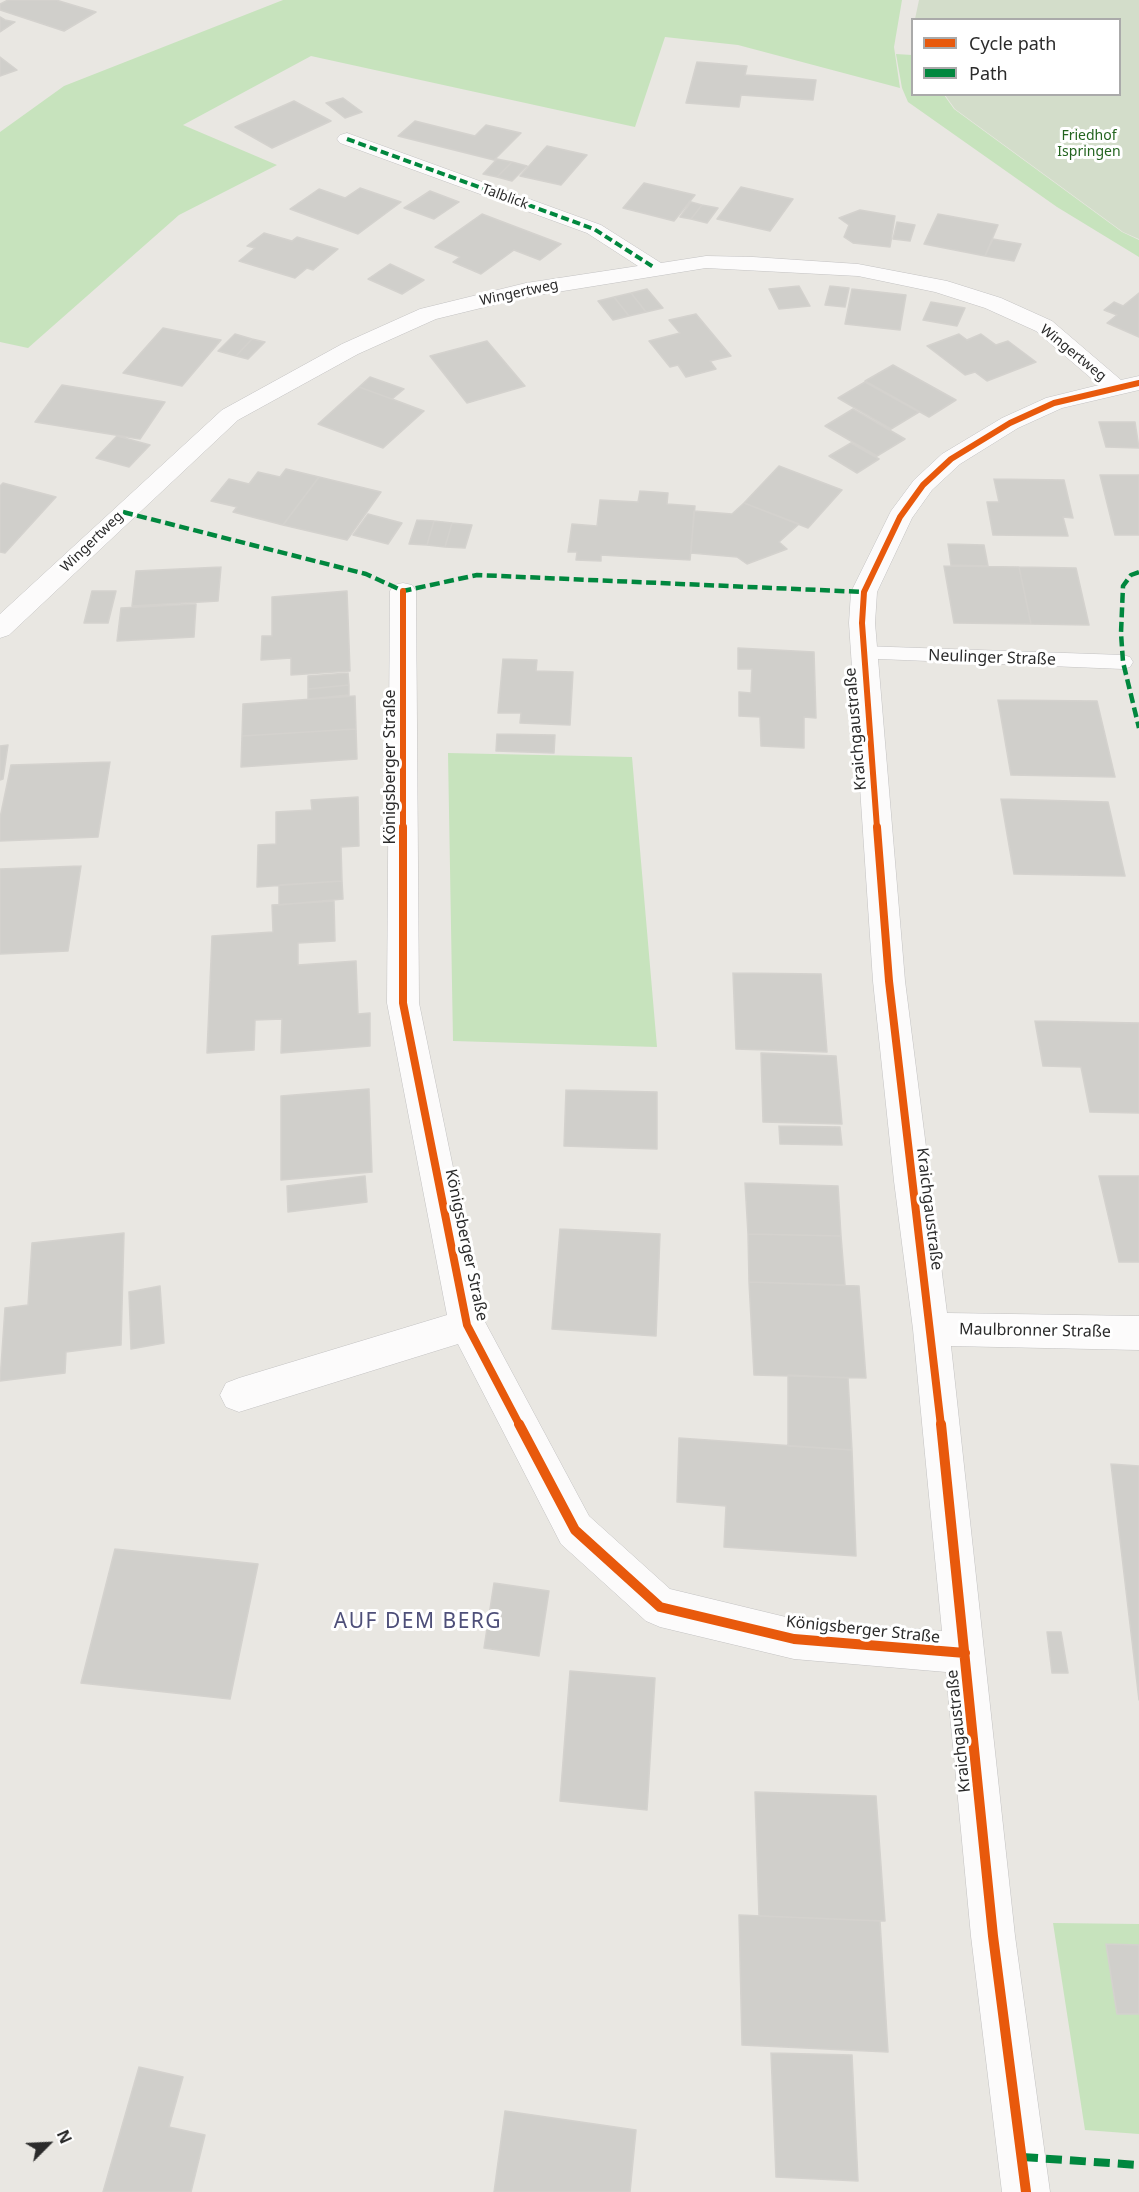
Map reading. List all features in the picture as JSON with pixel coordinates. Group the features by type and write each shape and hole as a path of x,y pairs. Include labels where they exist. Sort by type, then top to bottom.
{"street":[{"name":"Talblick","path":"347,139 594,229 656,268"},
{"name":"Wingertweg","path":"0,629 230,415 350,349 428,314 526,290 706,262 753,262 858,270 939,286 993,303 1044,326 1127,385"},
{"name":"Kraichgaustraße","path":"1026,2192 993,1936 931,1329 911,1181 889,981 862,653 864,592 900,517 923,485 951,459 1010,423 1054,403 1127,385"},
{"name":"Königsberger Straße","path":"403,591 403,1003 467,1325 575,1530 660,1607 794,1639 965,1653"},
{"name":"Königsberger Straße","path":"238,1395 467,1325"},
{"name":"Maulbronner Straße","path":"931,1329 1139,1333"}],"lane":[{"name":"Neulinger Straße","path":"862,653 1123,662"}],"green space":[{"path":"283,0 902,0 894,47 900,88 738,45 665,37 635,127 311,56 183,125 277,165 179,215 28,348 0,342 0,132 64,86"},
{"name":"Friedhof Ispringen","path":"919,0 1139,0 1139,239 1123,232 955,109 946,96 1121,96 1121,18 915,18"},
{"path":"896,54 911,55 911,96 945,96 954,109 1122,232 1139,240 1139,257 1057,207 908,102 902,88"},
{"path":"448,753 632,757 657,1047 453,1041"},
{"path":"1053,1923 1139,1924 1139,2134 1085,2130"}],"building":[{"path":"8,0 56,0 96,12 64,31 0,10 0,4"},
{"path":"0,17 5,20 15,22 0,32"},
{"path":"0,57 17,70 0,76"},
{"path":"697,62 747,66 745,75 816,80 813,100 741,95 739,107 686,103"},
{"path":"343,98 362,112 345,118 326,103"},
{"path":"294,101 331,121 272,148 235,127"},
{"path":"415,121 475,136 486,125 521,133 494,160 398,136"},
{"path":"547,146 587,155 561,185 520,176"},
{"path":"497,159 512,162 497,177 483,174"},
{"path":"512,162 527,166 512,181 497,177"},
{"path":"644,183 695,195 674,221 623,208"},
{"path":"741,187 793,199 770,231 717,219"},
{"path":"360,188 401,202 358,234 290,209 319,189 345,198"},
{"path":"430,191 459,202 434,219 404,208"},
{"path":"691,202 702,205 691,219 680,217"},
{"path":"702,205 718,208 707,223 691,219"},
{"path":"860,210 895,216 890,247 853,243 844,237 849,225 839,218"},
{"path":"482,214 561,244 540,260 514,250 481,274 453,262 460,257 435,247"},
{"path":"938,214 998,225 985,256 924,244"},
{"path":"897,222 915,225 910,241 893,239"},
{"path":"264,233 292,241 297,237 338,249 313,270 307,268 295,278 239,261 255,248 247,246"},
{"path":"993,239 1021,244 1014,261 985,256"},
{"path":"390,264 424,280 402,294 368,279"},
{"path":"799,286 810,306 779,309 769,289"},
{"path":"830,286 849,288 845,307 825,305"},
{"path":"647,289 663,308 646,312 631,293"},
{"path":"852,289 906,295 900,330 845,324"},
{"path":"631,293 646,312 629,316 614,297"},
{"path":"1139,293 1139,337 1107,323 1117,315 1104,310 1114,302 1123,306"},
{"path":"614,297 629,316 613,320 598,301"},
{"path":"931,302 965,308 957,326 923,320"},
{"path":"696,314 731,356 710,361 716,369 686,377 678,365 670,367 649,341 680,333 669,320"},
{"path":"163,328 221,340 182,386 123,373"},
{"path":"235,334 252,339 236,356 218,351"},
{"path":"959,334 967,340 981,334 996,345 1008,341 1036,362 987,381 975,372 965,375 927,346"},
{"path":"252,339 265,342 248,359 236,356"},
{"path":"487,341 525,386 467,403 430,356"},
{"path":"893,365 956,400 929,417 865,381"},
{"path":"370,377 404,389 392,399 359,387"},
{"path":"865,382 919,412 891,429 838,398"},
{"path":"62,385 165,402 140,439 35,422"},
{"path":"359,387 424,411 383,448 318,424"},
{"path":"853,409 905,439 877,456 825,426"},
{"path":"1099,422 1135,422 1139,448 1106,447"},
{"path":"117,436 150,445 129,467 96,458"},
{"path":"851,443 879,459 857,473 829,456"},
{"path":"779,466 842,490 808,528 744,503"},
{"path":"286,469 319,477 283,525 233,512 237,507 211,501 229,479 249,484 258,472 280,477"},
{"path":"1100,475 1139,475 1139,535 1115,535"},
{"path":"319,477 381,492 347,540 283,525"},
{"path":"994,479 1064,480 1073,518 1063,517 1068,536 993,535 987,502 999,502"},
{"path":"3,483 56,497 5,553 0,552 0,486"},
{"path":"640,491 668,493 667,504 695,506 690,560 601,555 601,561 576,560 577,552 568,552 572,524 597,526 600,500 638,502"},
{"path":"744,503 799,524 779,542 787,549 747,564 737,557 691,553 694,511 732,514"},
{"path":"368,514 402,523 388,544 353,535"},
{"path":"417,520 434,521 427,545 409,544"},
{"path":"434,521 452,523 445,547 427,545"},
{"path":"452,523 472,525 465,548 445,547"},
{"path":"948,544 984,545 988,566 951,565"},
{"path":"944,566 1019,567 1031,624 954,623"},
{"path":"221,567 218,601 132,606 136,571"},
{"path":"1019,567 1076,568 1089,625 1031,624"},
{"path":"92,591 116,591 108,623 84,623"},
{"path":"347,591 350,671 291,675 291,658 261,660 262,636 272,636 272,597"},
{"path":"196,604 194,637 117,641 121,608"},
{"path":"738,648 814,652 816,718 804,717 804,748 761,746 760,717 739,716 739,692 751,693 752,669 738,669"},
{"path":"503,659 537,660 536,671 573,672 570,725 520,723 521,713 498,713"},
{"path":"348,673 349,685 308,689 308,676"},
{"path":"349,685 349,695 308,699 308,689"},
{"path":"355,696 356,729 242,736 243,704"},
{"path":"998,700 1097,701 1115,777 1011,775"},
{"path":"356,729 357,759 241,767 242,736"},
{"path":"497,734 555,735 554,753 496,751"},
{"path":"8,745 3,779 0,780 0,746"},
{"path":"110,762 98,837 0,841 0,818 11,765"},
{"path":"358,797 359,846 341,847 342,881 257,887 258,845 276,844 276,812 312,810 311,800"},
{"path":"1001,799 1108,802 1125,876 1014,874"},
{"path":"81,866 68,951 0,954 0,869"},
{"path":"342,881 343,899 279,905 279,885"},
{"path":"334,901 335,941 298,943 298,965 356,961 358,1014 370,1013 370,1046 281,1053 282,1019 255,1020 254,1050 207,1053 212,936 273,932 272,905"},
{"path":"733,973 821,974 827,1052 736,1049"},
{"path":"1035,1021 1139,1023 1139,1113 1090,1112 1081,1067 1043,1066"},
{"path":"761,1053 836,1056 842,1124 763,1122"},
{"path":"369,1089 372,1172 281,1180 281,1096"},
{"path":"566,1090 657,1092 657,1149 564,1146"},
{"path":"779,1126 840,1127 842,1145 780,1144"},
{"path":"365,1176 367,1202 288,1212 287,1186"},
{"path":"1099,1176 1139,1176 1139,1262 1119,1262"},
{"path":"745,1183 838,1186 841,1236 748,1234"},
{"path":"560,1229 660,1234 656,1336 552,1329"},
{"path":"124,1233 121,1345 66,1352 65,1373 0,1381 5,1308 28,1305 32,1243"},
{"path":"748,1234 841,1236 845,1285 749,1282"},
{"path":"749,1282 859,1286 866,1378 754,1375"},
{"path":"160,1286 164,1343 131,1349 129,1292"},
{"path":"788,1375 848,1378 852,1450 788,1446"},
{"path":"679,1438 852,1450 856,1556 724,1547 726,1506 677,1502"},
{"path":"1111,1464 1139,1466 1139,1700"},
{"path":"115,1549 258,1564 230,1699 81,1683"},
{"path":"494,1583 549,1591 539,1656 484,1648"},
{"path":"1047,1632 1061,1632 1068,1673 1052,1673"},
{"path":"570,1671 655,1678 647,1810 560,1801"},
{"path":"755,1792 876,1796 885,1921 759,1916"},
{"path":"739,1915 880,1921 888,2052 742,2045"},
{"path":"1106,1944 1139,1945 1139,2014 1117,2014"},
{"path":"771,2053 852,2055 858,2181 776,2177"},
{"path":"139,2067 183,2077 169,2127 205,2135 191,2192 103,2192"},
{"path":"505,2111 636,2130 630,2192 494,2192"}],"marked path":[{"path":"347,139 594,229 655,268"},
{"path":"123,512 366,574 403,591 477,575 820,588 864,592"},
{"path":"1139,572 1131,575 1123,586 1121,633 1123,662 1139,728"},
{"path":"1022,2157 1139,2165"}],"cycle path":[{"path":"1026,2192 993,1936 931,1329 911,1181 889,981 862,623 864,592 900,517 923,485 951,459 1010,423 1054,403 1139,383"},
{"path":"403,591 403,1003 467,1325 575,1530 660,1607 794,1639 965,1653"}],"district":[{"name":"AUF DEM BERG","path":"418,1622"}]}
